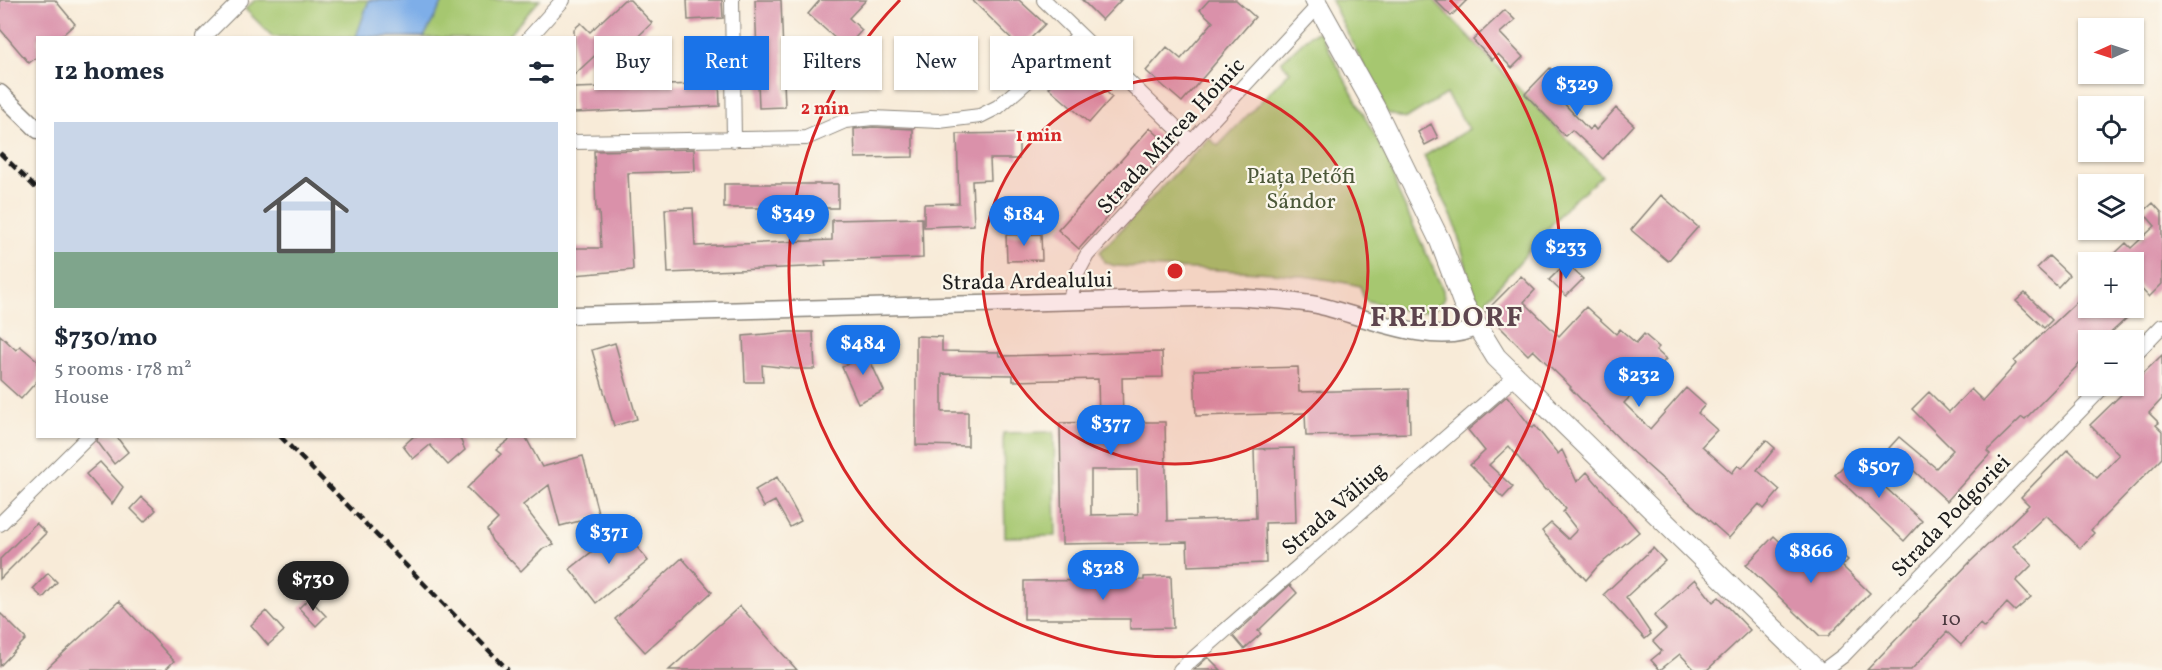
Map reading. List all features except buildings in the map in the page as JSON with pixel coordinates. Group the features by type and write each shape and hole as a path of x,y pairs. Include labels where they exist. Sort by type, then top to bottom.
{"main road":[{"path":"1317,3 1374,106 1426,209 1475,327 1514,378 1816,670"}],"street":[{"path":"205,36 241,0"},
{"path":"530,36 563,0"},
{"path":"732,0 734,140"},
{"path":"1044,0 1191,142"},
{"name":"Strada Mircea Hoinic","path":"1069,302 1078,272 1087,255 1317,3"},
{"path":"576,142 806,138 845,121 873,118 939,121 980,116 998,107 1080,35"},
{"path":"0,93 36,128"},
{"name":"Strada Ardealului","path":"576,315 1261,299 1315,305 1440,335 1461,333 1475,327"},
{"path":"2144,345 2162,326"},
{"name":"Strada Văliug","path":"1180,670 1514,378"},
{"name":"Strada Podgoriei","path":"1824,670 1844,655 2094,396"},
{"path":"0,524 87,438"}],"green space":[{"path":"255,0 540,0 508,36 272,36 245,9"},
{"path":"1331,0 1434,0 1602,176 1570,203 1480,308 1455,224 1424,156 1469,129 1446,94 1405,119 1387,113"},
{"name":"Piața Petőfi Sándor","path":"1320,33 1390,164 1398,192 1443,290 1444,298 1438,306 1420,312 1399,309 1364,299 1360,286 1301,276 1115,266 1104,262 1100,252 1209,138 1218,146 1290,71 1281,62 1310,35"},
{"path":"1054,432 1056,536 1005,537 1003,433"}],"water":[{"path":"369,0 444,0 425,36 356,36"}],"railway":[{"path":"0,153 36,188"},
{"path":"282,438 508,670"}],"district":[{"name":"FREIDORF","path":"1447,316"}]}
